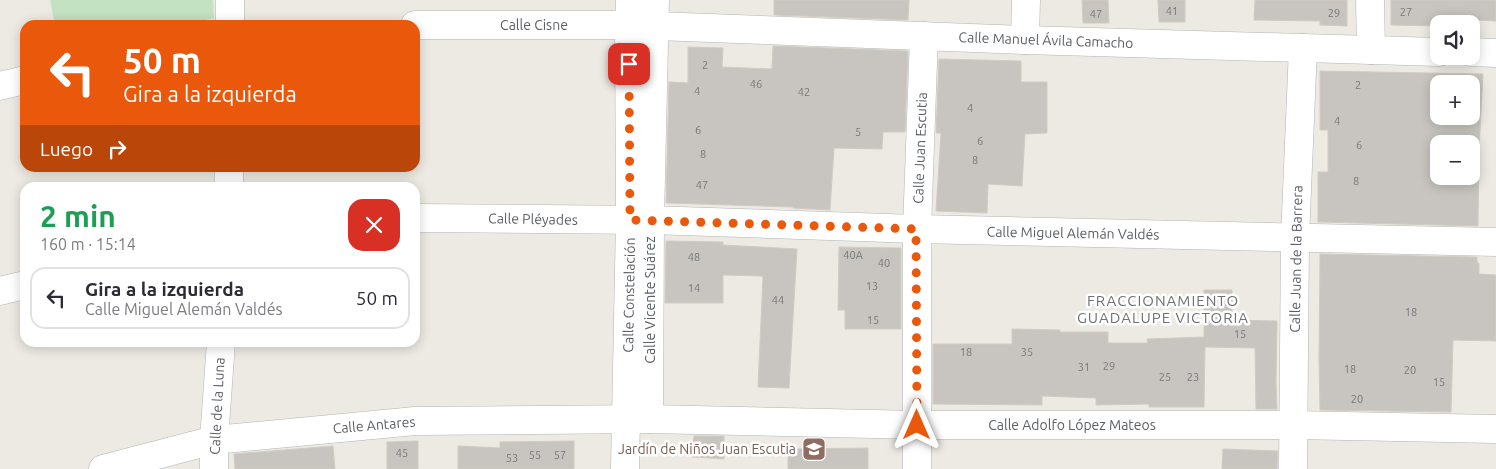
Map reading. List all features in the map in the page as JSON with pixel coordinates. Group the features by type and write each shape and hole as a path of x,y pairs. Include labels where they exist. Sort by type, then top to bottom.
{"street":[{"path":"230,0 230,20"},
{"path":"638,18 655,0"},
{"path":"1025,40 1026,0"},
{"path":"1370,0 1372,50"},
{"name":"Calle Cisne","path":"420,25 638,18"},
{"name":"Calle Manuel Ávila Camacho","path":"638,18 924,36 1430,52"},
{"name":"Calle Constelación","path":"625,469 638,419 640,220 638,18"},
{"name":"Calle Juan Escutia","path":"916,469 916,229 924,36"},
{"name":"Calle Juan de la Barrera","path":"1293,469 1295,238 1303,48"},
{"path":"1480,52 1496,53"},
{"path":"0,86 20,81"},
{"name":"Calle Pléyades","path":"420,218 640,220"},
{"name":"Calle Miguel Alemán Valdés","path":"640,220 916,229 1496,242"},
{"path":"0,291 20,286"},
{"name":"Calle de la Luna","path":"214,469 214,440 221,347"},
{"name":"Calle Adolfo López Mateos","path":"638,419 917,425 1294,425 1496,428"},
{"name":"Calle Antares","path":"103,469 214,440 415,420 638,419"}],"green space":[{"path":"50,0 213,0 214,18 205,20 54,20"}],"building":[{"path":"774,0 909,0 908,20 774,15"},
{"path":"1082,0 1108,0 1109,23 1083,23"},
{"path":"1158,0 1185,0 1185,22 1159,22"},
{"path":"1255,0 1347,0 1347,26 1320,25 1320,21 1254,20"},
{"path":"1391,0 1496,0 1496,21 1480,20 1480,15 1430,15 1430,26 1391,25"},
{"path":"773,46 908,51 905,132 883,132 882,149 834,148 830,210 666,203 669,82 688,83 688,47 723,48 722,67 772,69"},
{"path":"939,59 1021,61 1021,82 1047,82 1047,133 1025,134 1022,186 988,184 987,213 936,211 941,133 936,133"},
{"path":"1320,71 1483,74 1480,135 1430,135 1430,185 1479,185 1478,226 1318,222 1318,172 1328,172 1328,130 1320,130"},
{"path":"666,241 723,242 723,245 797,249 789,388 758,387 763,276 723,275 723,303 665,303"},
{"path":"839,247 901,248 901,329 845,329 845,310 838,310"},
{"path":"1320,254 1477,257 1479,274 1496,275 1496,341 1453,340 1451,412 1320,410"},
{"path":"1204,290 1232,290 1232,320 1277,321 1277,409 1256,409 1255,348 1205,347 1204,407 1149,407 1149,404 1096,405 1096,398 1042,396 1042,405 933,404 933,344 1012,344 1012,329 1108,332 1108,343 1148,343 1147,339 1204,337"},
{"path":"694,436 724,436 724,459 692,457"},
{"path":"418,441 418,469 387,469 387,442"},
{"path":"574,441 574,469 458,469 458,446 500,448 500,442"},
{"path":"333,446 335,469 235,469 234,454"},
{"path":"868,448 868,469 788,469 788,449"},
{"path":"1223,449 1278,451 1277,469 1222,469"}],"place":[{"name":"Jardín de Niños Juan Escutia","path":"814,449"}],"district":[{"name":"FRACCIONAMIENTO GUADALUPE VICTORIA","path":"1163,308"}],"route":[{"path":"629,64 630,220 916,229 917,425"}]}
